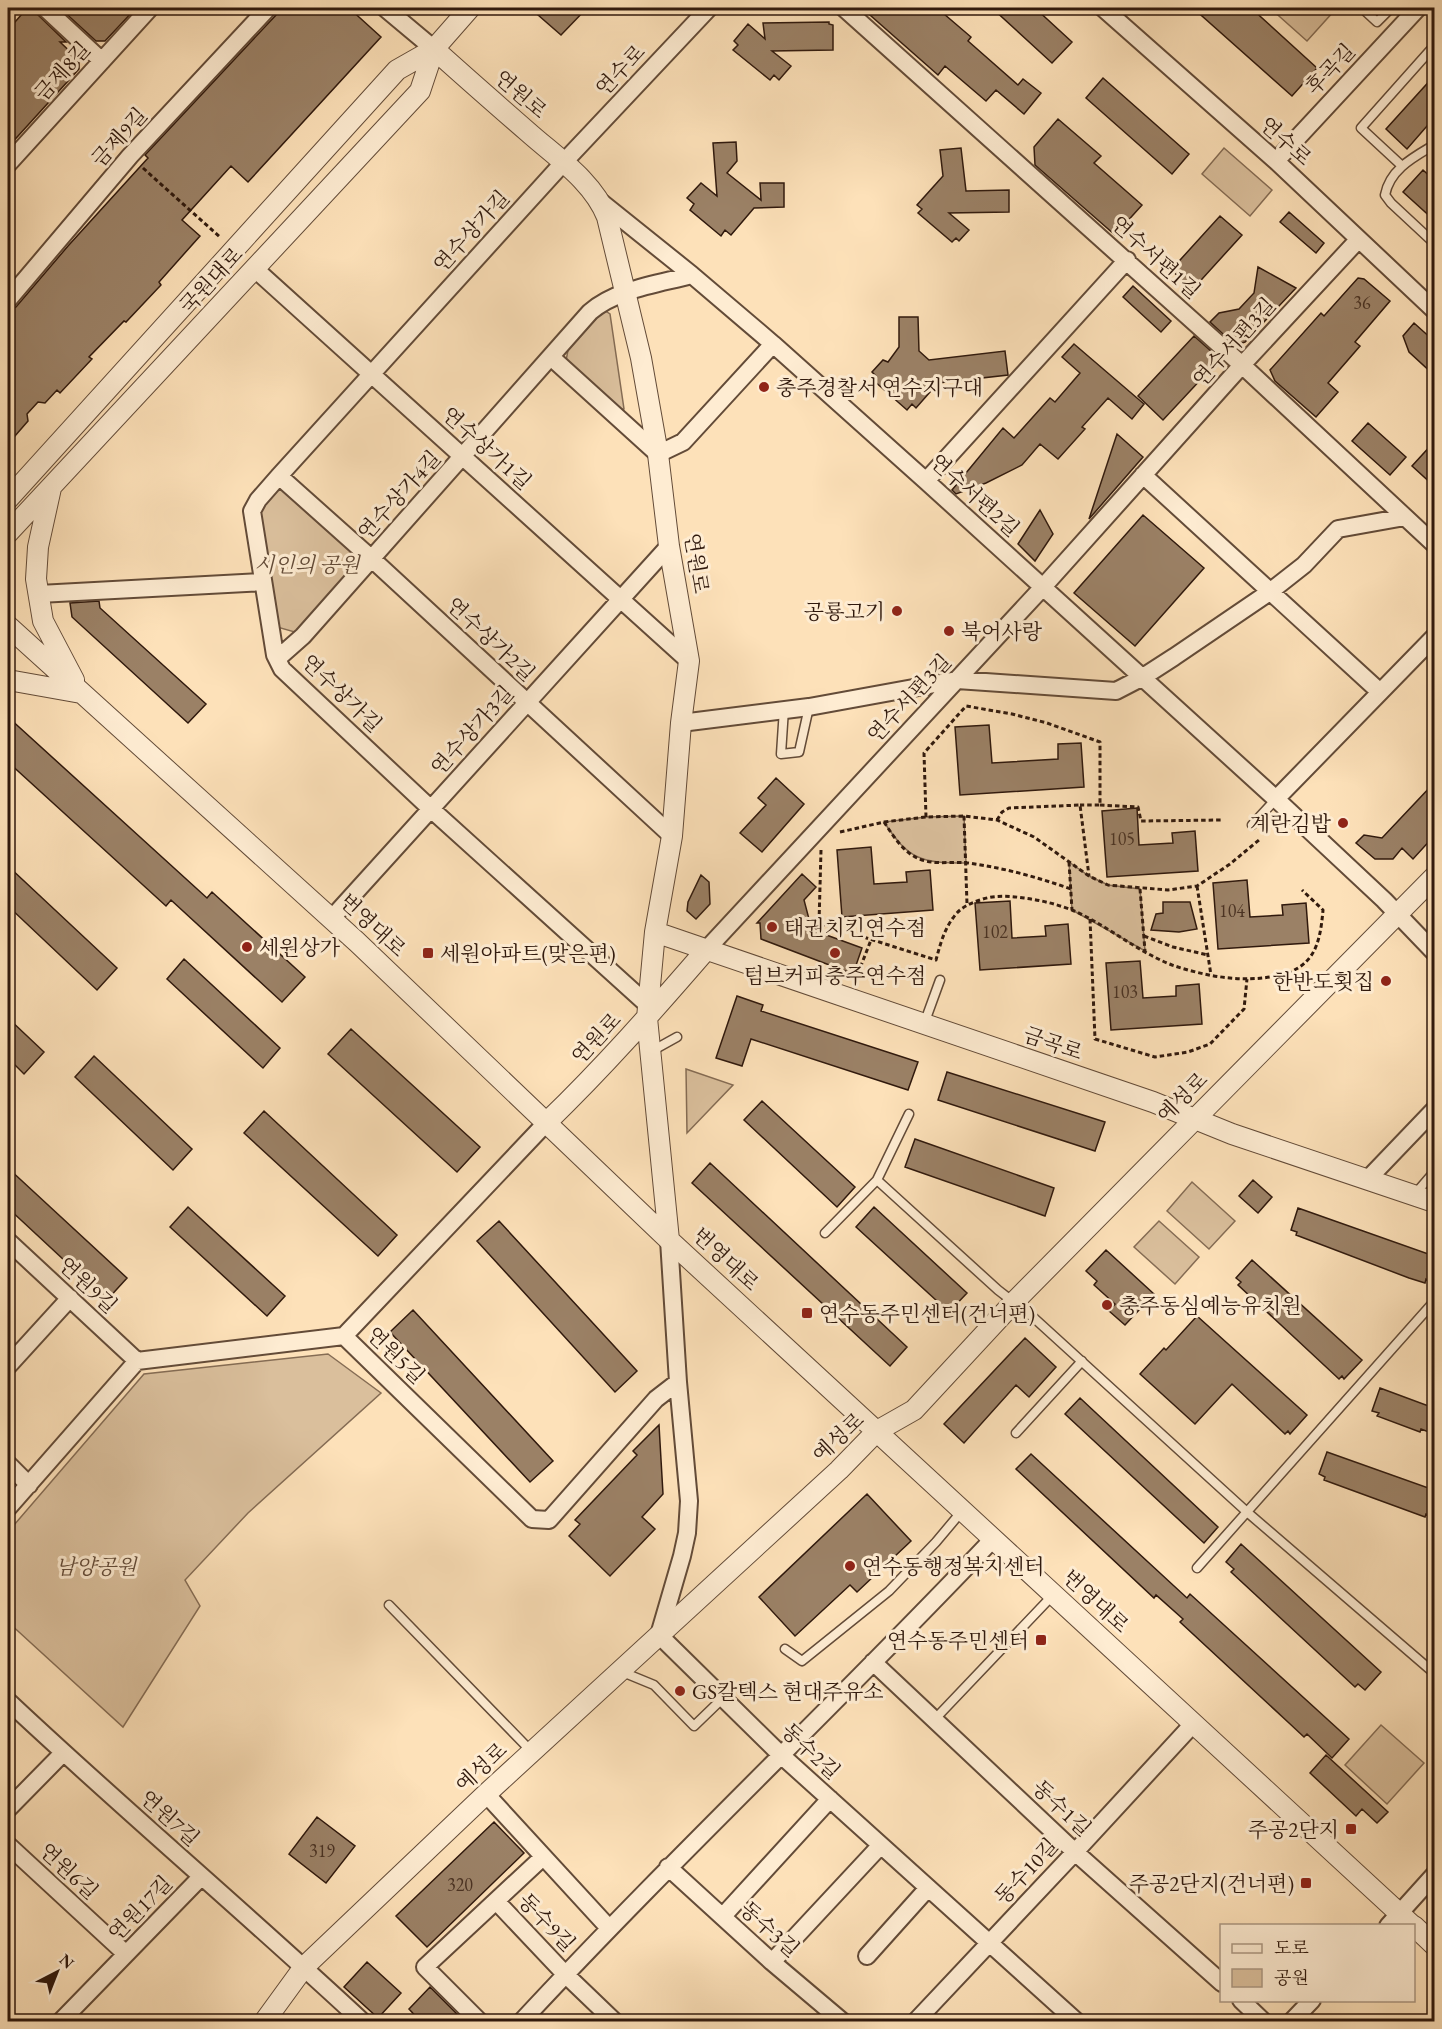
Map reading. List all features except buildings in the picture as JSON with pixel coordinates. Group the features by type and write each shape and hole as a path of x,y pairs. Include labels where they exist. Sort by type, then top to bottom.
{"street":[{"path":"45,8 102,60"},
{"name":"금제8길","path":"8,164 150,8"},
{"name":"금제9길","path":"8,300 130,156 268,8"},
{"path":"386,8 434,49"},
{"name":"국원대로","path":"8,499 15,486 397,70 434,49 470,8"},
{"name":"연수로","path":"563,163 709,8"},
{"name":"연수서편1길","path":"844,8 1242,364 1434,544"},
{"name":"연수로","path":"1104,8 1276,161 1434,310"},
{"name":"후곡길","path":"1276,161 1418,8"},
{"name":"국원대로","path":"8,533 420,91 434,49"},
{"name":"연원로","path":"434,49 585,183 601,202 607,217 641,358 689,661 681,723 672,836 655,932 647,1012 582,1088 547,1122"},
{"name":"연수상가길","path":"563,163 279,476 258,500 252,511 275,655 282,669 647,1012"},
{"name":"연수서편2길","path":"601,202 773,344 926,481 1276,799 1398,914 1434,952"},
{"name":"연수서편3길","path":"706,950 1043,587 1242,364 1358,240"},
{"path":"926,481 1127,260"},
{"name":"연수상가1길","path":"255,268 689,661"},
{"path":"625,292 692,275"},
{"name":"연수상가4길","path":"277,659 303,636 599,304 625,292"},
{"path":"551,357 658,454 683,442 773,344"},
{"path":"1143,475 1380,692"},
{"name":"연수상가2길","path":"279,476 672,836"},
{"path":"51,487 38,547 36,579 43,621 81,693"},
{"path":"681,723 808,707 957,680 1116,691 1143,678 1271,591 1304,565 1338,529 1405,517"},
{"name":"연수상가3길","path":"332,918 669,546"},
{"path":"39,594 263,582"},
{"name":"번영대로","path":"8,626 332,918 669,1240 1053,1594 1404,1923"},
{"path":"1276,799 1434,637"},
{"path":"8,680 81,693"},
{"name":"예성로","path":"264,2022 304,1967 486,1794 839,1470 877,1431 914,1410 1015,1301 1434,877"},
{"name":"금곡로","path":"655,932 1153,1102 1194,1120 1434,1202"},
{"path":"659,1635 682,1556 687,1533 689,1501 678,1382 669,1240 647,1012 706,950"},
{"path":"1367,1180 1434,1110"},
{"path":"344,1336 547,1122"},
{"name":"연원9길","path":"10,1247 70,1298 137,1361"},
{"path":"8,1366 70,1298"},
{"name":"연원5길","path":"137,1361 344,1336 532,1519 549,1520 656,1399 678,1382"},
{"path":"8,1508 137,1361"},
{"path":"8,1464 29,1485"},
{"path":"521,2022 668,1867 993,1539"},
{"name":"동수2길","path":"659,1635 781,1755 1077,2022"},
{"name":"동수1길","path":"873,1662 1075,1852 1220,1982"},
{"name":"연원7길","path":"8,1701 363,2022"},
{"name":"동수10길","path":"915,2022 1192,1724"},
{"path":"8,1809 63,1753"},
{"path":"486,1794 609,1928"},
{"name":"동수2길","path":"723,1916 830,1799"},
{"name":"연원6길","path":"8,1845 126,1954"},
{"path":"772,1962 881,1845"},
{"path":"480,2022 424,1967 543,1857"},
{"name":"동수3길","path":"668,1867 772,1962 843,2022"},
{"path":"1404,1923 1434,1875"},
{"name":"연원17길","path":"60,2022 201,1877"},
{"path":"867,1956 928,1888"},
{"name":"동수9길","path":"496,1901 565,1974 615,2022"},
{"name":"번영대로","path":"1415,1931 1434,1945"},
{"path":"1242,2002 1264,2022"},
{"path":"1291,2022 1311,2002"}],"lane":[{"path":"1364,10 1377,22 1391,8"},
{"path":"1402,166 1361,128 1434,46"},
{"path":"1434,145 1402,166 1387,184 1385,195 1434,243"},
{"path":"784,709 781,754 799,752 808,707"},
{"path":"1252,825 1276,799"},
{"path":"924,1024 940,980"},
{"path":"650,1053 676,1036"},
{"path":"825,1233 877,1180 909,1114"},
{"path":"1414,1195 1434,1172"},
{"path":"877,1180 998,1290 1015,1301 1082,1361 1247,1512 1434,1673"},
{"path":"1197,1568 1431,1305"},
{"path":"1016,1433 1082,1361"},
{"path":"785,1649 802,1661 889,1591 962,1511"},
{"path":"935,1719 1053,1594"},
{"path":"389,1605 532,1752"},
{"path":"620,1671 654,1685 694,1726 723,1698"}],"path":[{"path":"130,156 233,249"},
{"path":"926,817 924,753 966,706 1047,723 1100,742 1100,805"},
{"path":"1080,805 1089,876"},
{"path":"997,820 1002,812 1009,808 1080,805 1138,807 1141,822 1222,820"},
{"path":"964,816 967,904"},
{"path":"836,833 884,822 926,817 964,816 997,820 1034,837 1089,876 1108,885 1168,890 1197,886 1230,864 1258,840"},
{"path":"884,822 906,851 922,860 966,863 1012,870 1071,889"},
{"path":"821,849 819,922 936,960 946,928 954,915 967,904 992,897 1018,897 1044,900 1072,910 1170,964 1198,973 1247,979 1290,974 1302,966 1318,944 1323,910 1302,890"},
{"path":"1069,862 1072,910"},
{"path":"1197,886 1211,975"},
{"path":"1140,889 1145,951"},
{"path":"1090,919 1095,1039 1155,1057 1188,1052 1210,1044 1244,1009 1247,979"},
{"path":"1144,936 1173,947 1208,955"},
{"path":"855,981 871,940"}],"green space":[{"path":"1270,8 1330,8 1334,11 1307,41"},
{"path":"1224,148 1272,190 1250,216 1202,174"},
{"path":"604,310 610,314 624,409 619,410 566,361 568,350"},
{"name":"시인의 공원","path":"280,485 364,562 298,633 277,627 258,511"},
{"path":"964,816 966,863 938,862 918,857 901,844 884,822 926,817"},
{"path":"1069,862 1089,876 1108,885 1140,889 1145,951 1072,910"},
{"path":"686,1069 733,1085 687,1133"},
{"path":"1192,1182 1235,1221 1209,1249 1167,1211"},
{"path":"1159,1221 1199,1257 1175,1284 1134,1247"},
{"name":"남양공원","path":"328,1354 381,1393 248,1513 185,1580 200,1606 123,1727 8,1622 8,1532 144,1374"},
{"path":"1381,1725 1424,1763 1387,1804 1345,1765"}],"place":[{"name":"충주경찰서 연수지구대","path":"764,387"},
{"name":"공룡고기","path":"897,611"},
{"name":"북어사랑","path":"949,631"},
{"name":"계란김밥","path":"1343,823"},
{"name":"태권치킨연수점","path":"772,927"},
{"name":"세원상가","path":"247,947"},
{"name":"세원아파트(맞은편)","path":"428,953"},
{"name":"텀브커피충주연수점","path":"835,953"},
{"name":"한반도횟집","path":"1386,981"},
{"name":"충주동심예능유치원","path":"1107,1305"},
{"name":"연수동주민센터(건너편)","path":"807,1313"},
{"name":"연수동행정복지센터","path":"850,1566"},
{"name":"연수동주민센터","path":"1041,1640"},
{"name":"GS칼텍스 현대주유소","path":"680,1691"},
{"name":"주공2단지","path":"1351,1829"},
{"name":"주공2단지(건너편)","path":"1306,1883"}]}
